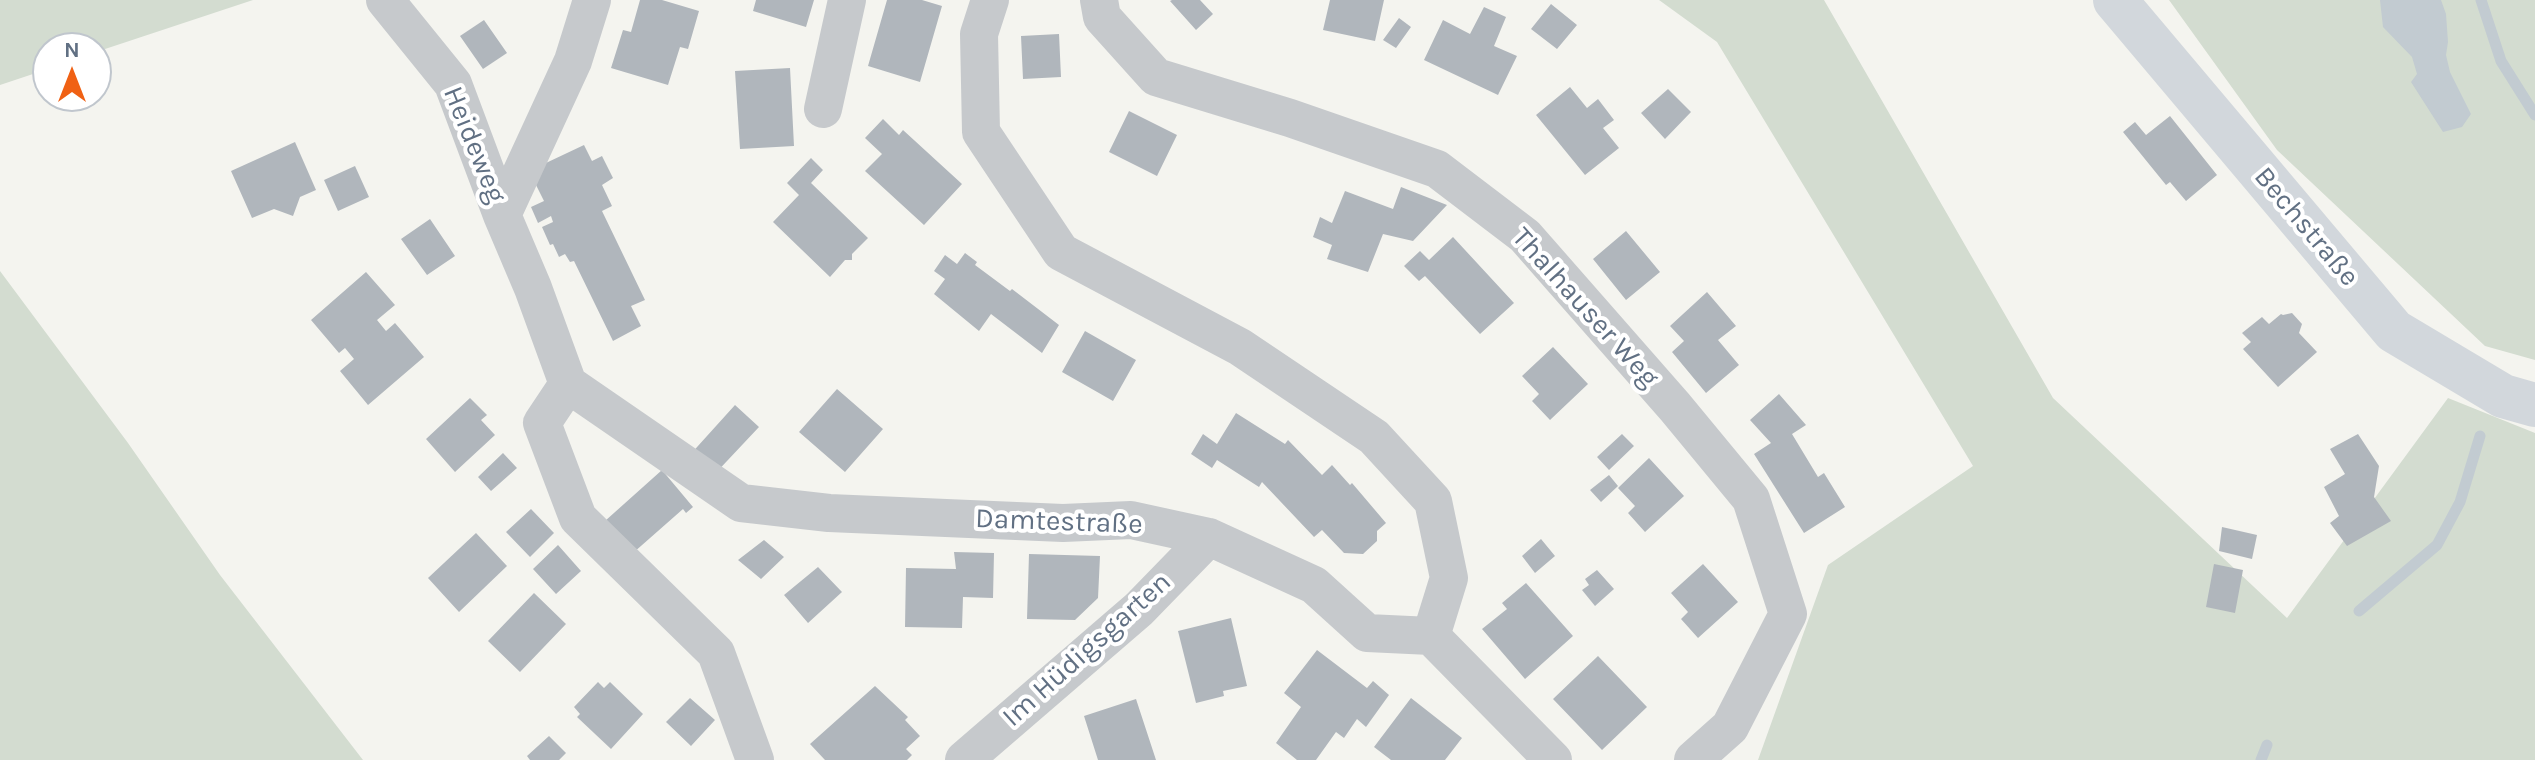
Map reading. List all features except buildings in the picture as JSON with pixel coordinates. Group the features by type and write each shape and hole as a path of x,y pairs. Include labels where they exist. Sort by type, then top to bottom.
{"main road":[{"name":"Bechstraße","path":"2115,0 2394,331 2503,396 2535,405"}],"street":[{"name":"Heideweg","path":"385,0 453,84 568,384"},
{"name":"Heideweg","path":"502,215 573,61 592,0"},
{"path":"823,109 847,0"},
{"path":"990,0 979,34 981,132 1061,252 1240,347 1374,437 1433,501 1449,578 1431,636 1553,760"},
{"name":"Thalhauser Weg","path":"1099,0 1102,17 1156,77 1290,118 1437,169 1525,236 1751,499 1788,614 1730,727 1693,760"},
{"path":"568,384 542,423 578,518 716,653 755,760"},
{"name":"Damtestraße","path":"568,384 741,503 829,513 1063,523 1131,520 1209,537 1314,585 1367,633 1431,636"},
{"name":"Im Hüdigsgarten","path":"964,760 1139,609 1209,537"}],"shaded area":[{"path":"0,0 253,0 112,47 112,32 32,32 32,74 0,85"},
{"path":"1659,0 1824,0 2053,398 2287,618 2448,398 2535,433 2535,760 1758,760 1828,565 1973,466 1717,42"},
{"path":"2169,0 2535,0 2535,360 2485,346 2277,150"},
{"path":"2380,0 2441,0 2446,14 2446,55 2450,72 2471,114 2462,127 2443,132 2411,82 2417,74 2412,57 2383,27"},
{"path":"0,271 128,443 220,575 363,760 0,760"}],"waterway":[{"path":"2481,0 2501,61 2535,115"},
{"path":"2359,611 2437,545 2460,502 2480,436"},
{"path":"2261,760 2267,745"}]}
